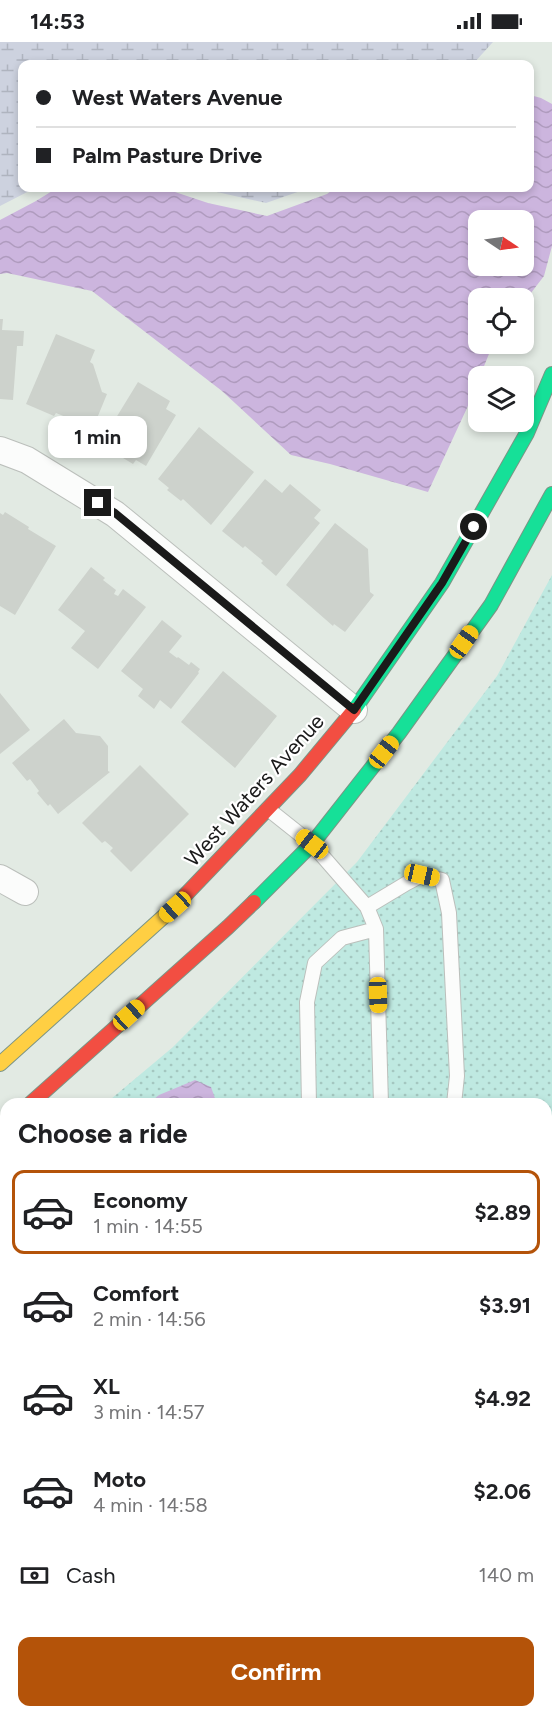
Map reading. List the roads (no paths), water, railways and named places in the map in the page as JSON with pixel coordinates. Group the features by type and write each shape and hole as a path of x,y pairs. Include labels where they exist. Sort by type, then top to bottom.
{"street":[{"name":"West Waters Avenue","path":"0,1064 175,907 300,775 354,710 442,583 527,433 552,374"},
{"path":"0,450 27,460 115,513 354,710"},
{"path":"37,1098 228,927 312,844 399,734 490,605 552,494"},
{"path":"0,878 25,892"}],"lane":[{"path":"268,809 312,844 367,908 376,929 381,1098"},
{"path":"367,908 422,875 442,880 451,936 457,1076 455,1098"},
{"path":"309,1098 308,1002 315,963 342,938 376,929"}],"water":[{"path":"534,96 552,104 552,246 544,276 534,289 468,288 468,354 489,354 484,366 468,366 468,406 428,492 291,455 222,391 92,291 7,273 0,274 0,220 51,192 175,192 208,203 267,216 330,192 534,192"},
{"path":"195,1080 211,1087 215,1098 155,1098"}]}
